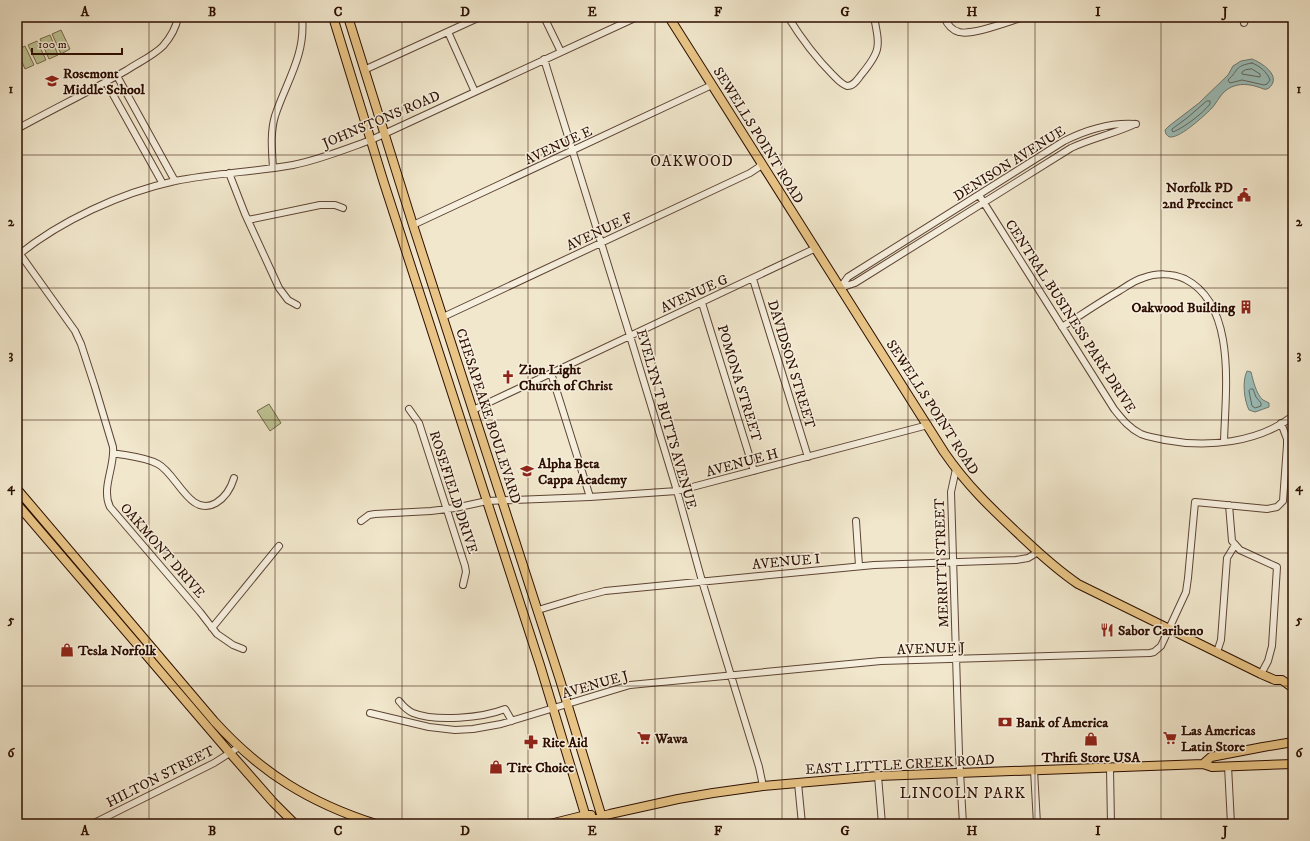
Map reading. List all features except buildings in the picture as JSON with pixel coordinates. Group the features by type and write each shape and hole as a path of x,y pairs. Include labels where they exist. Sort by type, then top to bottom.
{"main road":[{"name":"CHESAPEAKE BOULEVARD","path":"333,17 371,140 554,708 588,824"},
{"name":"CHESAPEAKE BOULEVARD","path":"348,17 413,225 538,610 603,820"},
{"name":"SEWELLS POINT ROAD","path":"669,17 840,288 967,484 992,510 1038,552 1066,576 1078,584 1261,674 1275,680 1282,680 1293,688"},
{"path":"17,489 214,721 239,747 269,772 291,787 330,808 376,824"},
{"path":"17,504 230,753 273,802 295,824"},
{"path":"1275,680 1293,694"},
{"name":"EAST LITTLE CREEK ROAD","path":"1203,764 1210,757 1293,742"},
{"name":"EAST LITTLE CREEK ROAD","path":"588,824 678,799 763,786 878,776 1203,764 1212,767 1293,764"},
{"name":"EAST LITTLE CREEK ROAD","path":"550,824 586,815 603,820"},
{"path":"358,818 369,824"}],"street":[{"path":"17,130 56,107 106,82 156,52 162,47 174,31 178,17"},
{"path":"273,168 271,145 273,126 275,116 300,54 303,36 302,17"},
{"path":"364,70 480,17"},
{"path":"544,17 561,52"},
{"name":"JOHNSTONS ROAD","path":"19,255 48,234 94,209 140,191 175,181 273,168 306,162 371,140 637,17"},
{"path":"788,17 820,62 842,84 847,86 854,84 869,66 876,54 878,37 874,17"},
{"path":"944,17 946,23 954,30 963,33 973,32 1024,17"},
{"path":"448,32 475,92"},
{"name":"EVELYN T BUTTS AVENUE","path":"544,59 630,336 730,676 759,767 763,786"},
{"path":"116,76 175,181"},
{"path":"106,82 163,184"},
{"name":"AVENUE E","path":"413,225 712,85"},
{"name":"DENISON AVENUE","path":"1118,124 1136,124 1083,142 1071,148 855,283 840,288 848,277 1070,138 1107,126 1118,124"},
{"name":"AVENUE F","path":"443,317 750,173 759,167 761,162"},
{"path":"228,173 279,288 288,300 297,305"},
{"name":"CENTRAL BUSINESS PARK DRIVE","path":"979,195 1114,409 1126,424 1133,429 1147,436 1174,442 1194,444 1224,442 1246,438 1262,432 1293,416"},
{"path":"248,220 320,205 335,205 343,208"},
{"name":"AVENUE G","path":"473,410 816,248"},
{"name":"OAKMONT DRIVE","path":"19,255 74,330 81,344 114,453 107,496 110,507 212,628 224,640 243,649"},
{"path":"1062,327 1117,292 1145,277 1160,275 1173,276 1182,278 1197,287 1203,292 1214,310 1225,350 1224,442"},
{"name":"DAVIDSON STREET","path":"753,279 808,457"},
{"name":"POMONA STREET","path":"702,302 754,471"},
{"path":"551,373 590,497"},
{"name":"ROSEFIELD DRIVE","path":"408,409 419,423 465,566 465,579 463,585"},
{"path":"1261,674 1268,662 1272,646 1277,567 1240,550 1235,545 1232,541 1229,505 1267,509 1277,507 1283,501 1287,439 1281,423"},
{"name":"AVENUE H","path":"361,521 375,514 431,511 487,501 590,497 676,490 928,425"},
{"path":"114,453 159,465 166,470 193,502 203,506 213,505 219,501 229,490 234,478"},
{"name":"MERRITT STREET","path":"956,469 951,492 963,824"},
{"name":"AVENUE J","path":"370,713 415,724 444,729 459,729 483,727 512,721 630,685 881,661 1150,653 1154,652 1161,646 1186,592 1195,502 1229,505"},
{"path":"856,521 859,566"},
{"path":"1217,652 1221,640 1227,558 1235,545"},
{"path":"212,628 279,546"},
{"name":"AVENUE I","path":"538,610 605,591 859,566 1022,559 1028,558 1038,552"},
{"path":"399,701 413,713 446,717 484,716 505,709 512,721"},
{"name":"HILTON STREET","path":"92,824 214,763 239,747"},
{"path":"1228,766 1231,824"},
{"path":"1110,768 1111,824"},
{"path":"1034,770 1037,824"},
{"path":"878,776 882,824"},
{"path":"798,783 802,824"}],"green space":[{"path":"61,30 70,49 61,54 52,34"},
{"path":"50,35 58,55 49,59 40,39"},
{"path":"37,41 46,60 37,64 28,45"},
{"path":"25,46 34,65 25,69 17,50"},
{"path":"269,404 281,423 270,431 257,411"}],"water":[{"path":"1252,59 1259,62 1270,71 1273,82 1270,87 1265,89 1245,84 1236,85 1224,92 1208,112 1186,130 1171,137 1166,134 1165,130 1199,103 1228,75 1233,66 1241,61"},
{"path":"1247,371 1251,372 1258,394 1263,400 1269,403 1269,407 1255,412 1249,410 1244,390 1244,380"}],"place":[{"name":"Rosemont Middle School","path":"52,81"},
{"name":"Norfolk PD 2nd Precinct","path":"1244,195"},
{"name":"Oakwood Building","path":"1246,307"},
{"name":"Zion Light Church of Christ","path":"508,377"},
{"name":"Alpha Beta Cappa Academy","path":"527,471"},
{"name":"Sabor Caribeno","path":"1107,630"},
{"name":"Tesla Norfolk","path":"67,650"},
{"name":"Bank of America","path":"1005,722"},
{"name":"Wawa","path":"644,738"},
{"name":"Las Americas Latin Store","path":"1170,738"},
{"name":"Thrift Store USA","path":"1091,739"},
{"name":"Rite Aid","path":"531,742"},
{"name":"Tire Choice","path":"496,767"}],"district":[{"name":"OAKWOOD","path":"692,161"},
{"name":"LINCOLN PARK","path":"963,793"}]}
